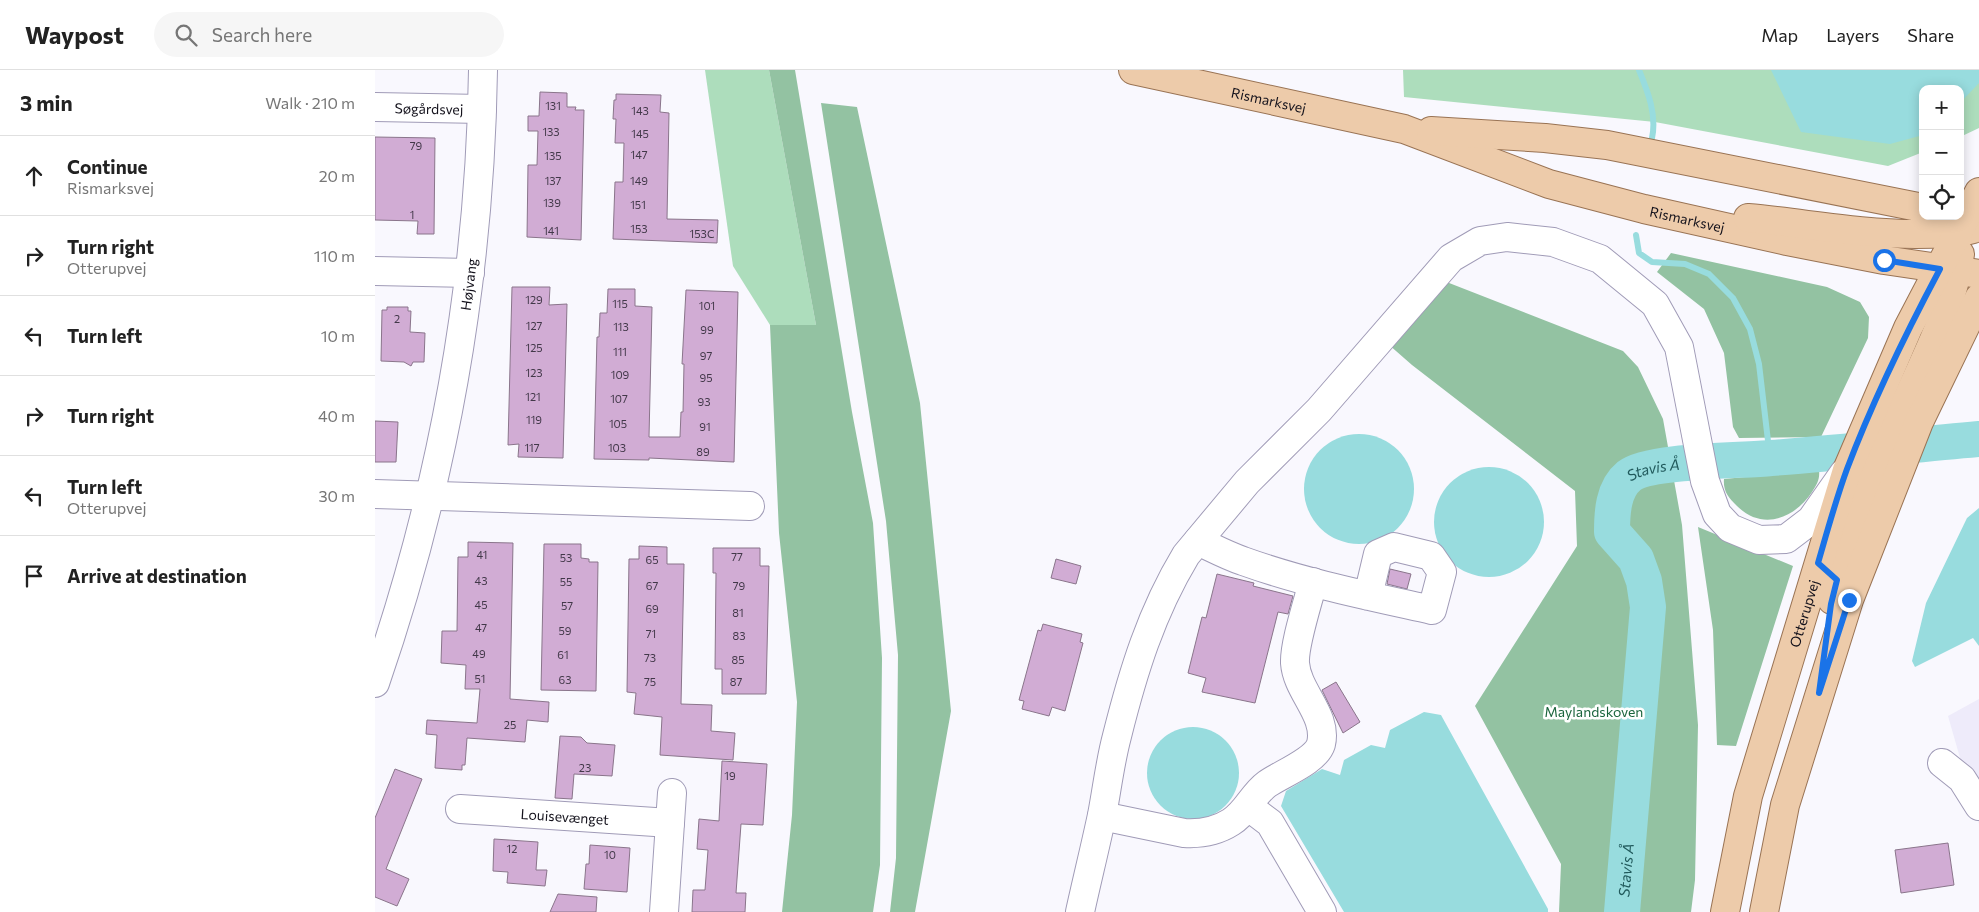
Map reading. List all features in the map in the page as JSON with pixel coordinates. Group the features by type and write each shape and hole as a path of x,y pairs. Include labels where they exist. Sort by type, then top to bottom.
{"main road":[{"name":"Rismarksvej","path":"1133,70 1405,129 1545,138 1607,145 1919,207"},
{"name":"Rismarksvej","path":"1405,129 1549,184 1644,209 1787,242 1956,271"},
{"path":"1644,209 1793,222 1867,233 1943,234 1967,216"},
{"name":"Otterupvej","path":"1725,912 1748,796 1827,571 1847,470 1908,328 1956,271 1967,216"},
{"path":"1763,912 1785,805 1890,465 1908,423 1944,316 1956,271"},
{"path":"1908,423 1979,298"},
{"path":"1819,693 1831,604 1827,571 1890,465"}],"street":[{"name":"Højvang","path":"375,683 399,613 431,496 456,369 471,273 483,70"},
{"name":"Søgårdsvej","path":"375,107 482,109"},
{"path":"1080,912 1102,816 1116,738 1138,658 1162,599 1186,556 1247,482 1319,410 1451,258 1480,242 1507,237 1553,242 1600,258 1655,304 1679,347 1705,481 1717,514 1730,528 1759,540 1786,539 1811,520 1847,470"},
{"path":"375,271 471,273"},
{"path":"375,494 750,506"},
{"path":"1786,539 1827,571"},
{"path":"1198,541 1242,561 1368,596"},
{"path":"1102,816 1196,834 1225,826 1249,807 1257,792 1268,783 1306,762 1321,746 1323,728 1299,682 1295,663 1313,582"},
{"path":"1942,763 1961,779 1979,806"},
{"path":"664,912 672,793"},
{"path":"1249,807 1270,823 1322,912"},
{"name":"Louisevænget","path":"460,808 670,823"}],"shaded area":[{"path":"1979,699 1979,824 1948,716"}],"green space":[{"path":"705,70 769,70 816,325 770,325 733,266"},
{"path":"769,70 795,70 852,412 873,523 882,658 880,865 873,912 782,912 792,815 797,702 779,533 770,325 816,325"},
{"path":"1403,70 1979,70 1979,128 1964,135 1964,85 1919,85 1919,154 1888,166 1655,122 1404,97"},
{"path":"821,103 857,107 920,403 951,711 915,912 890,912 896,858 898,655 886,521"},
{"path":"1671,253 1827,287 1860,302 1869,317 1868,338 1821,437 1739,438 1733,427 1724,353 1704,309 1657,272"},
{"name":"Maylandskoven","path":"1444,281 1623,351 1638,367 1663,419 1682,525 1698,725 1695,880 1691,912 1559,912 1561,864 1475,706 1577,546 1575,491 1412,365 1388,344"},
{"path":"1819,470 1817,484 1805,501 1787,515 1767,520 1747,514 1731,500 1724,487 1724,479"},
{"path":"1698,527 1793,566 1736,746 1717,745 1713,630"}],"water":[{"path":"1771,70 1979,70 1979,83 1964,99 1964,85 1919,85 1919,136 1890,144 1801,132"},
{"path":"1359,434 1380,438 1398,450 1410,468 1414,489 1410,510 1398,528 1380,540 1359,544 1338,540 1320,528 1308,510 1304,489 1308,468 1320,450 1338,438"},
{"path":"1489,467 1500,468 1510,472 1528,483 1539,501 1543,511 1543,533 1539,543 1528,561 1510,572 1500,576 1489,577 1478,576 1468,572 1450,561 1439,543 1435,533 1434,522 1435,511 1439,501 1450,483 1468,472 1478,468"},
{"path":"1979,508 1979,646 1973,638 1915,667 1912,661 1926,603 1967,518"},
{"path":"1424,712 1441,715 1548,912 1344,912 1281,806 1286,791 1322,769 1340,775 1344,760 1371,745 1385,748 1390,730"},
{"path":"1193,727 1211,731 1225,741 1235,755 1239,773 1235,791 1225,805 1211,815 1193,819 1175,815 1161,805 1151,791 1147,773 1151,755 1161,741 1175,731"}],"building":[{"path":"540,92 567,93 567,107 576,107 575,110 584,110 581,240 527,237 528,165 537,165 538,131 528,131 528,116 539,116"},
{"path":"616,94 661,95 660,112 669,113 667,219 718,220 717,243 613,239 615,182 623,182 624,143 615,143 616,119 613,119"},
{"path":"375,137 435,138 434,234 417,234 418,221 375,220"},
{"path":"512,287 550,287 549,305 567,304 563,458 518,457 519,444 508,445"},
{"path":"608,289 635,289 635,306 652,307 649,437 680,437 681,412 683,412 684,364 682,364 686,290 738,292 734,462 649,458 649,460 594,459 597,337 599,337 600,313 607,313"},
{"path":"387,307 408,307 408,311 411,311 410,332 425,333 424,362 413,362 411,366 404,362 381,361 382,310 387,310"},
{"path":"375,421 398,422 396,462 375,462"},
{"path":"468,542 513,543 510,699 549,702 548,722 527,720 525,742 467,738 465,765 462,765 462,770 435,768 437,735 426,734 427,720 477,723 480,689 465,689 466,665 441,663 442,631 457,631 458,557 468,557"},
{"path":"544,544 581,544 581,558 589,559 589,562 598,562 596,691 541,690"},
{"path":"639,546 667,547 667,564 684,564 681,704 712,705 711,731 735,733 733,760 660,755 662,717 634,714 636,693 627,692 629,559 639,559"},
{"path":"713,548 760,548 760,566 769,566 766,694 722,694 722,669 715,669 716,573 713,573"},
{"path":"1056,559 1081,566 1076,584 1051,578"},
{"path":"1390,569 1411,574 1407,589 1387,584"},
{"path":"1217,574 1254,583 1253,586 1293,596 1288,614 1278,612 1255,703 1202,692 1206,678 1188,673 1202,617 1206,618"},
{"path":"1043,624 1082,634 1080,642 1083,643 1065,711 1052,707 1049,716 1022,709 1024,701 1019,700 1038,630 1041,631"},
{"path":"1336,682 1360,722 1343,733 1322,690"},
{"path":"560,736 581,737 587,743 615,745 612,776 574,774 572,799 555,798"},
{"path":"722,761 767,764 763,825 741,824 736,893 746,893 745,912 692,912 693,890 705,890 708,850 697,849 699,819 719,821"},
{"path":"395,769 422,779 386,869 409,879 397,906 375,897 375,818"},
{"path":"494,839 538,842 536,870 547,870 545,886 507,883 508,872 493,871"},
{"path":"1948,843 1954,885 1901,893 1895,850"},
{"path":"590,845 630,848 627,892 584,889 586,864 589,864"},
{"path":"558,894 597,897 596,912 550,912"}],"waterway":[{"path":"1639,70 1652,112 1652,138"},
{"path":"1636,235 1639,253 1652,262 1685,264 1709,274 1733,298 1750,329 1759,364 1770,458"},
{"name":"Stavis Å","path":"1622,912 1648,607 1644,581 1636,559 1612,532 1615,502 1624,481 1629,476 1640,471 1675,464 1797,456 1979,439"}],"route":[{"path":"1849,600 1819,693 1831,604 1837,580 1818,563 1847,470 1864,427 1908,328 1940,269 1884,260"}]}
